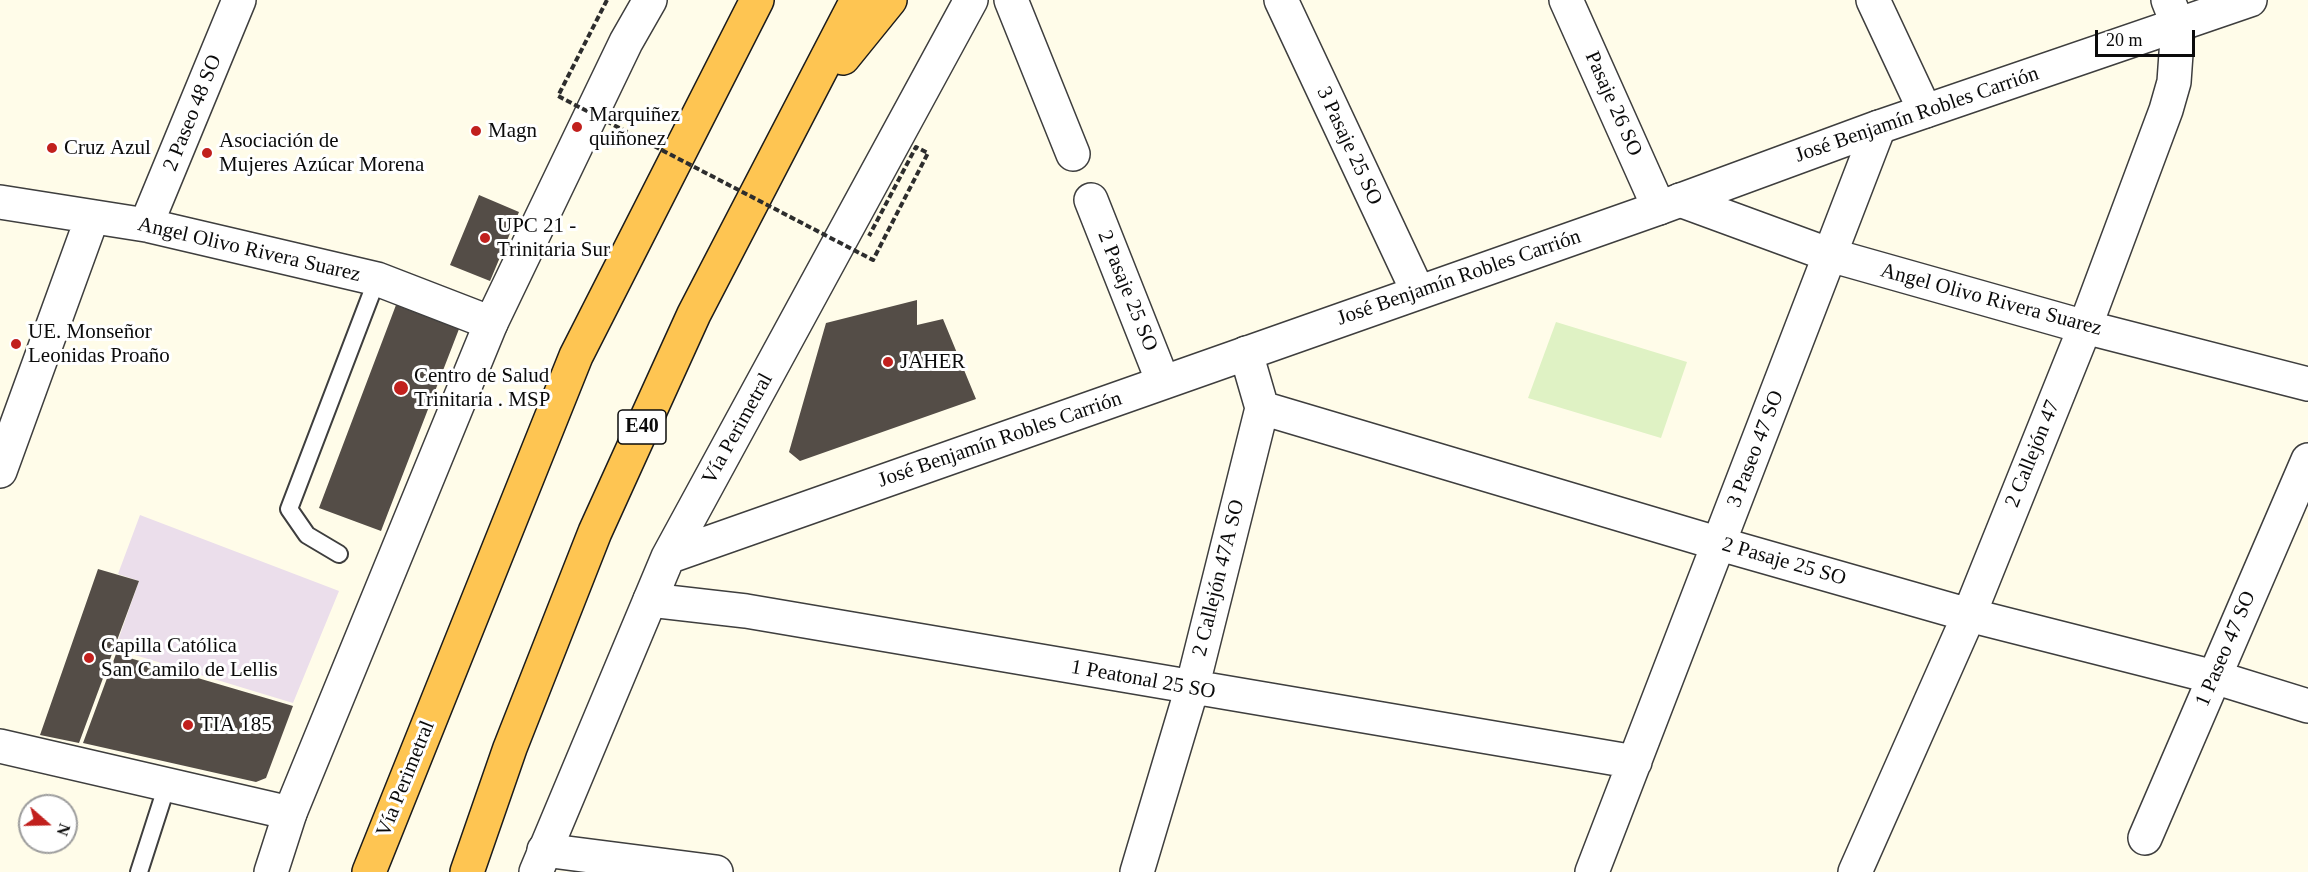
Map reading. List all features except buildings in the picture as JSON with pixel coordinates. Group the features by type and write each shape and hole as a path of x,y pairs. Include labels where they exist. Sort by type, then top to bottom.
{"highway":[{"name":"Vía Perimetral","path":"369,872 576,356 757,0"},
{"name":"E40","path":"467,872 510,748 595,532 694,314 857,0"},
{"path":"804,106 890,0"}],"street":[{"name":"2 Paseo 48 SO","path":"146,225 239,0"},
{"path":"271,872 290,813 490,323 626,42 650,0"},
{"name":"Vía Perimetral","path":"540,861 668,556 970,0"},
{"path":"1011,0 1073,154"},
{"name":"3 Pasaje 25 SO","path":"1281,0 1418,292"},
{"name":"Pasaje 26 SO","path":"1566,0 1670,204"},
{"path":"1874,0 1925,111"},
{"name":"José Benjamín Robles Carrión","path":"668,556 1670,204 1925,111 2173,13 2250,0"},
{"name":"2 Callejón 47","path":"1855,872 1969,615 2085,327 2166,110 2174,82 2173,13"},
{"name":"3 Paseo 47 SO","path":"1592,872 1879,127"},
{"name":"2 Pasaje 25 SO","path":"1091,200 1163,382"},
{"name":"Angel Olivo Rivera Suarez","path":"0,202 146,225 377,279 490,323"},
{"name":"Angel Olivo Rivera Suarez","path":"1670,204 1830,255 2085,327 2308,384"},
{"path":"0,471 92,218"},
{"path":"1246,353 1262,408"},
{"name":"2 Pasaje 25 SO","path":"1262,408 1720,544 1969,615 2214,677 2308,706"},
{"name":"2 Callejón 47A SO","path":"1137,872 1192,688 1262,408"},
{"name":"1 Paseo 47 SO","path":"2145,838 2308,460"},
{"name":"1 Peatonal 25 SO","path":"650,600 746,611 1635,762"},
{"path":"0,746 290,813"},
{"path":"540,861 716,872"}],"lane":[{"path":"339,554 307,535 290,509 377,279"},
{"path":"139,872 166,785"}],"path":[{"path":"607,0 558,96 873,260 928,153 916,147 869,236"}],"shaded area":[{"path":"140,515 339,591 293,703 115,649 139,581 118,574"}],"green space":[{"path":"1556,322 1687,362 1661,438 1528,398"}],"place":[{"name":"Marquiñez quiñonez","path":"577,127"},
{"name":"Magn","path":"476,131"},
{"name":"Cruz Azul","path":"52,148"},
{"name":"Asociación de Mujeres Azúcar Morena","path":"207,153"},
{"name":"UPC 21 - Trinitaria Sur","path":"485,238"},
{"name":"UE. Monseñor Leonidas Proaño","path":"16,344"},
{"name":"JAHER","path":"888,362"},
{"name":"Centro de Salud Trinitaria . MSP","path":"401,388"},
{"name":"Capilla Católica San Camilo de Lellis","path":"89,658"},
{"name":"TIA 185","path":"188,725"}]}
